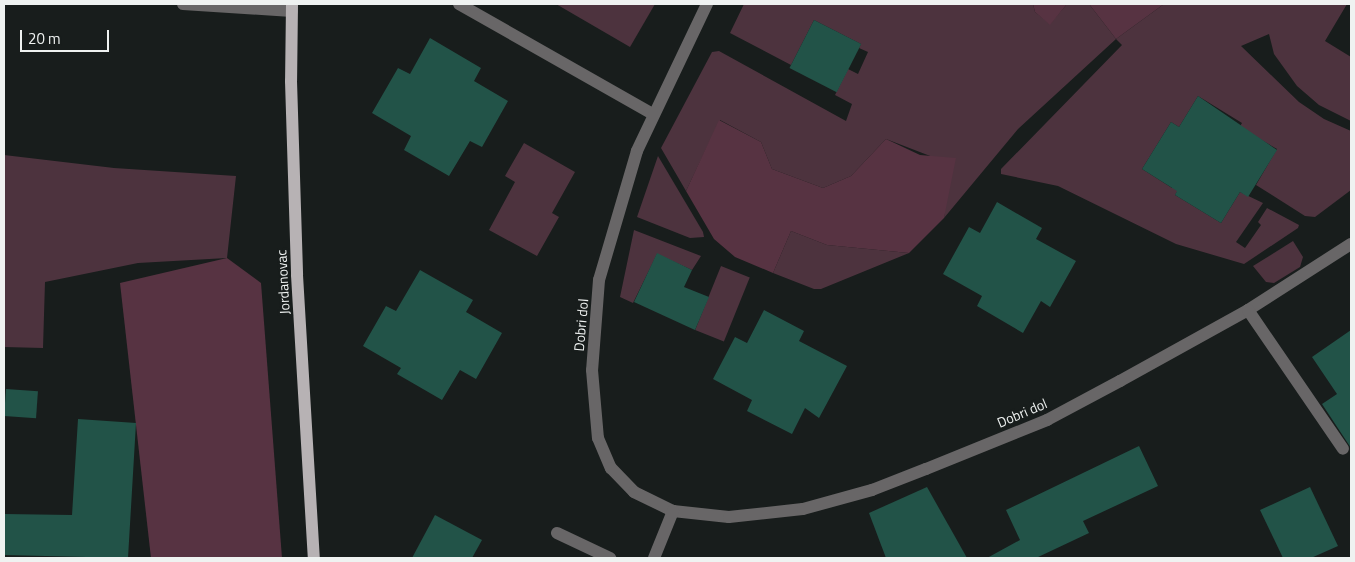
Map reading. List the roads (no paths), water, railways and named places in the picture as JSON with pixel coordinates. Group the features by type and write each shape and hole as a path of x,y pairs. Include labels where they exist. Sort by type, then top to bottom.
{"main road":[{"name":"Jordanovac","path":"292,7 291,81 298,276 314,558"}],"street":[{"path":"183,4 292,7"},
{"path":"459,4 653,114"},
{"name":"Dobri dol","path":"706,4 637,151 599,280 592,370 598,438 610,468 634,492 672,511 729,517 803,509 872,490 1047,420 1248,310 1351,244"},
{"path":"1248,310 1343,449"},
{"path":"654,558 672,511"},
{"path":"556,533 610,558"}]}
